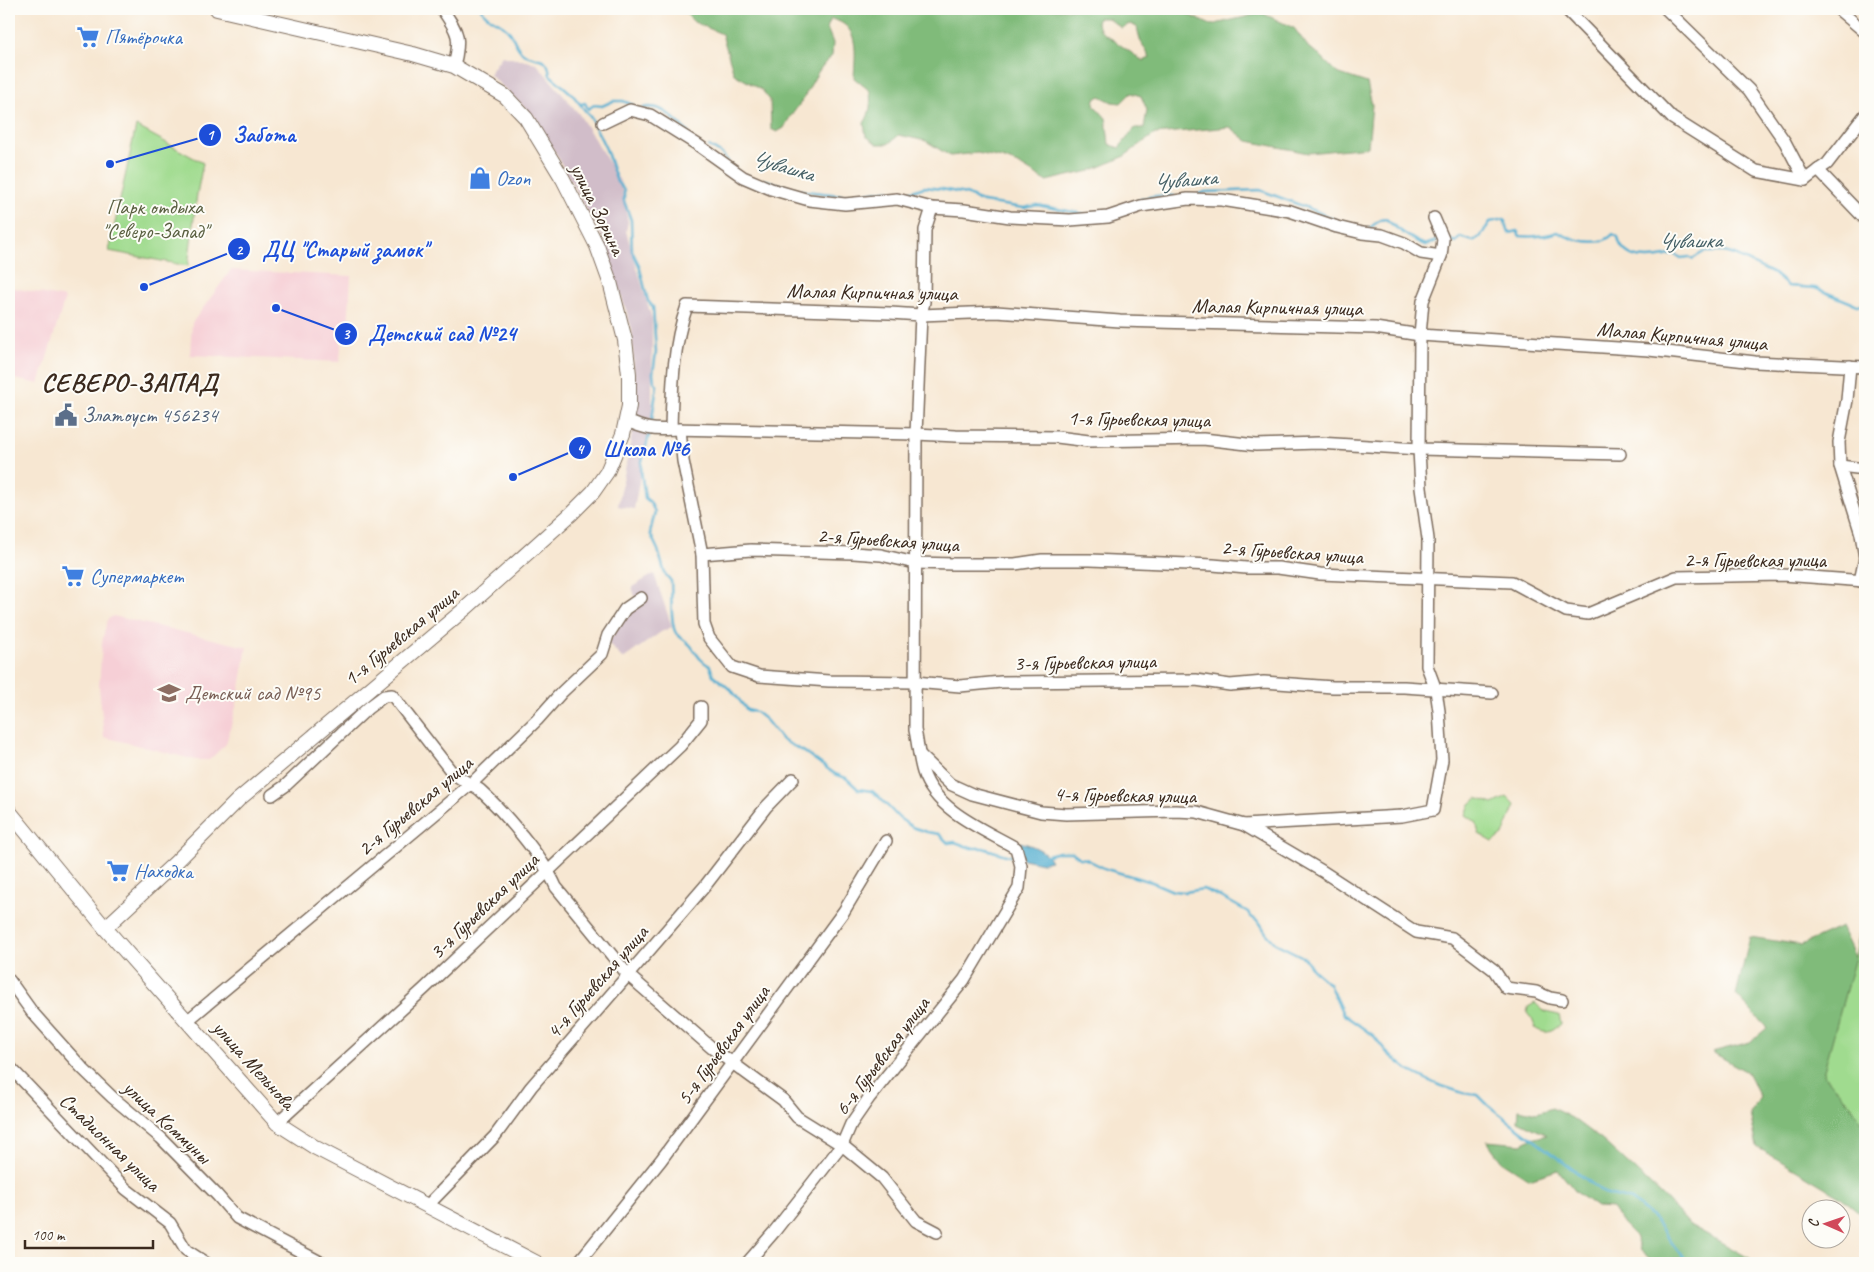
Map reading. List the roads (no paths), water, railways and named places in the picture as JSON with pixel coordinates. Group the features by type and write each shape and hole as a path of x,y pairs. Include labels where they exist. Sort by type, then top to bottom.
{"main road":[{"name":"улица Зорина","path":"217,9 413,54 454,66 505,96 526,118 563,179 597,246 610,282 625,340 629,374 627,421 624,434 607,472"},
{"name":"1-я Гурьевская улица","path":"105,928 178,861 238,800 466,608 570,514 593,492 607,472"},
{"name":"улица Мельнова","path":"9,811 105,928 277,1123 316,1148 537,1263"}],"street":[{"path":"442,9 454,26 459,46 454,66"},
{"path":"1566,9 1672,118 1756,171 1805,180 1827,164 1865,115"},
{"path":"1666,9 1749,90 1785,142 1805,180"},
{"path":"1838,9 1865,32"},
{"path":"603,123 630,110 650,115 698,145 742,178 809,200 845,204 897,199 932,208 964,210 1010,218 1070,220 1108,217 1151,204 1188,200 1222,200 1290,210 1338,227 1362,233 1382,235 1421,252 1441,256"},
{"path":"1818,170 1865,219"},
{"path":"920,755 915,730 916,434 921,316 924,302 925,230 932,208"},
{"path":"1434,218 1443,239 1441,256 1423,301 1420,335 1419,449 1421,488 1428,539 1427,666 1436,690"},
{"name":"Малая Кирпичная улица","path":"676,429 673,372 682,319 687,306 890,312 921,316 996,312 1120,321 1375,328 1420,335 1649,350 1755,362 1865,367"},
{"path":"1850,366 1847,400 1839,442 1840,466 1861,534 1865,558 1863,581"},
{"name":"1-я Гурьевская улица","path":"627,421 651,430 1057,437 1089,440 1203,439 1256,445 1318,443 1419,449 1620,454"},
{"path":"676,429 702,554"},
{"path":"1840,466 1865,469"},
{"name":"2-я Гурьевская улица","path":"702,554 751,550 853,553 880,555 915,563 1015,564 1042,560 1090,560 1278,568 1320,574 1512,582 1566,611 1588,614 1676,577 1783,575 1863,581"},
{"name":"3-я Гурьевская улица","path":"702,554 704,624 709,638 732,667 759,676 915,682 960,686 1001,682 1196,680 1230,685 1264,682 1333,687 1404,687 1492,693"},
{"name":"2-я Гурьевская улица","path":"187,1021 471,784 602,654 608,635 625,609 641,598"},
{"name":"4-я Гурьевская улица","path":"920,755 950,784 972,794 1041,812 1066,814 1197,812 1244,825 1402,816 1433,810 1442,760 1436,690"},
{"path":"272,795 285,786 368,708 388,694 392,695 458,779 471,784 479,790 507,818 548,870 556,887 628,975 712,1048 783,1100 797,1117 842,1145 882,1178 916,1221 937,1232"},
{"name":"3-я Гурьевская улица","path":"277,1123 424,989 680,746 700,720 701,707"},
{"name":"6-я Гурьевская улица","path":"748,1263 842,1145 851,1124 868,1098 964,980 1020,888 1018,853 965,819 938,798 923,772 920,755"},
{"name":"4-я Гурьевская улица","path":"427,1206 495,1136 531,1087 705,886 766,808 793,779"},
{"path":"1244,825 1322,871 1416,932 1452,938 1494,970 1506,988 1536,992 1550,998 1562,1000"},
{"name":"5-я Гурьевская улица","path":"578,1263 661,1160 844,911 886,841"},
{"name":"улица Коммуны","path":"9,980 32,1012 83,1069 112,1098 161,1138 237,1218 322,1263"},
{"name":"Стадионная улица","path":"9,1066 126,1189 170,1223 186,1250 206,1263"}],"water":[{"path":"1020,842 1042,851 1051,861 1042,863 1023,859 1019,851"}],"waterway":[{"path":"481,9 508,30 523,53 544,61 549,68 550,75 572,94 591,118 606,149 617,182 624,190 624,201 631,220 632,251 639,265 648,301 653,307 656,352 653,373 654,381 657,385 651,426"},
{"name":"Чувашка","path":"581,104 585,103 588,109 594,105 602,106 613,101 623,101 633,105"},
{"name":"Чувашка","path":"643,108 650,107 662,110 688,132"},
{"name":"Чувашка","path":"709,146 722,154 728,161"},
{"name":"Чувашка","path":"765,180 796,190 849,196 886,190 896,194 904,194 924,187 966,194 983,202 1024,208 1037,205 1084,214"},
{"name":"Чувашка","path":"1199,194 1205,192 1260,190 1337,221"},
{"name":"Чувашка","path":"1134,203 1143,198 1153,196 1174,196"},
{"name":"Чувашка","path":"1367,230 1380,220 1386,219 1404,234 1425,245 1439,240"},
{"name":"Чувашка","path":"1447,239 1456,242 1460,237 1473,241 1481,236 1490,222 1504,219 1509,233 1517,231 1520,236 1539,236 1558,232 1570,238 1594,242 1601,241 1613,234 1618,237 1621,246 1626,252 1633,256 1649,258 1675,254 1681,258 1689,257 1692,259 1704,252 1724,252 1735,255 1774,274 1788,286 1815,288 1857,305 1865,304"},
{"path":"650,432 641,471 645,498 650,502 655,512 650,533 658,550 665,574 671,581 672,616 676,633 689,644 701,660 710,666 713,675 733,692 747,710 756,712 766,720 782,740 803,751 835,774 846,778 858,789 872,791 899,818 912,827 939,834 948,843 955,842 971,848 983,848 1009,856 1015,854"},
{"path":"1044,856 1059,852 1072,852 1080,858 1106,869 1152,882 1173,891 1185,892 1203,889 1248,912 1250,916 1260,923 1275,943 1305,958 1313,970 1329,984 1343,1014 1374,1036 1388,1054 1408,1070 1436,1084 1463,1093 1478,1095 1489,1106 1604,1193 1632,1200 1655,1220 1687,1263"}],"place":[{"name":"Пятёрочка","path":"88,37"},
{"name":"Забота","path":"110,164"},
{"name":"Ozon","path":"480,178"},
{"name":"ДЦ \"Старый замок\"","path":"144,287"},
{"name":"Детский сад №24","path":"276,308"},
{"name":"Златоуст 456234","path":"66,415"},
{"name":"Школа №6","path":"513,477"},
{"name":"Супермаркет","path":"73,576"},
{"name":"Детский сад №95","path":"169,693"},
{"name":"Находка","path":"118,871"}],"district":[{"name":"СЕВЕРО-ЗАПАД","path":"130,382"}],"park label":[{"name":"Парк отдыха \"Северо-Запад\"","path":"155,219"}]}
